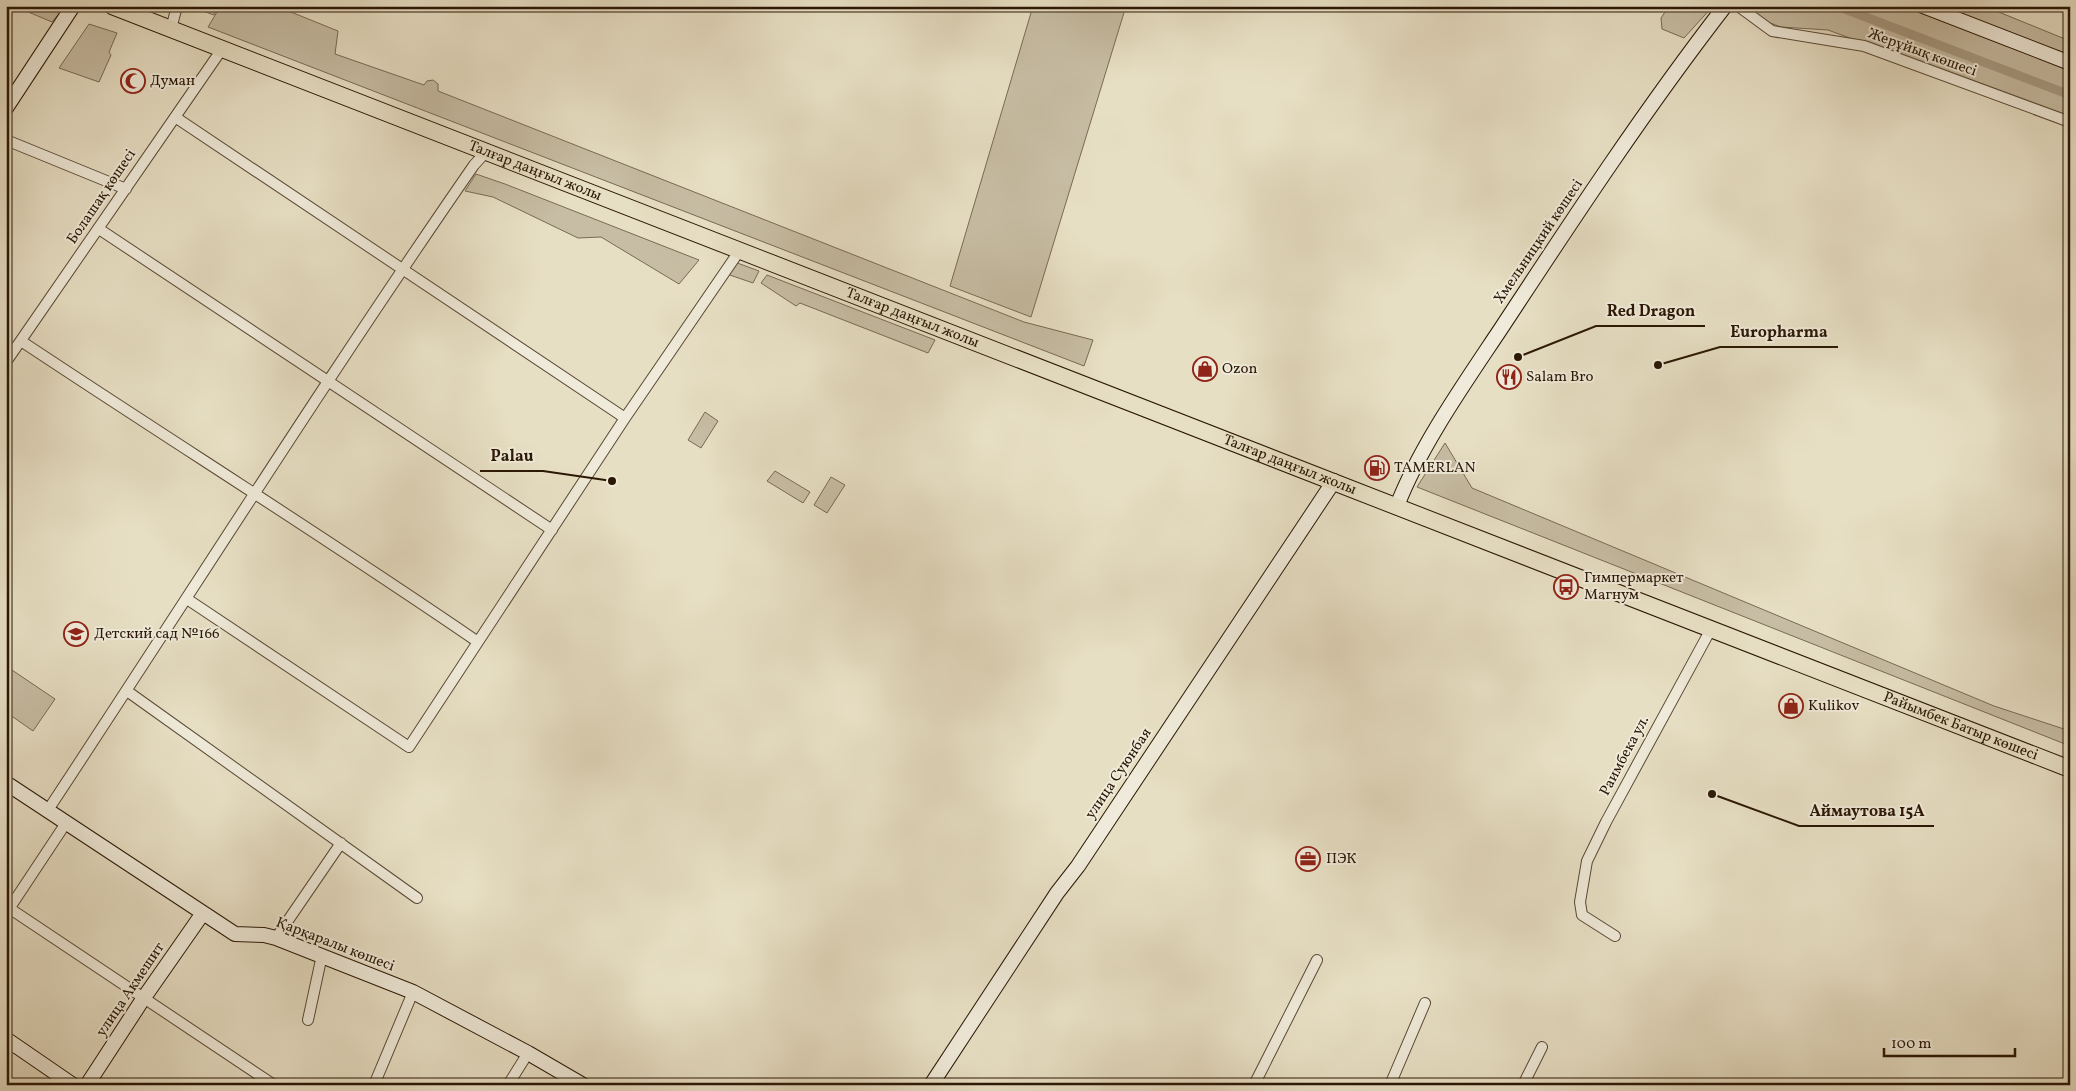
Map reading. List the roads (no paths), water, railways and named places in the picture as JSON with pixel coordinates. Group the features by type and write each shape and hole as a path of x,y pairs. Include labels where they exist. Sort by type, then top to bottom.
{"main road":[{"name":"Талғар даңғыл жолы","path":"112,6 1711,630"},
{"name":"Райымбек Батыр көшесі","path":"1711,630 2070,769"}],"street":[{"path":"6,108 74,6"},
{"path":"171,29 178,6"},
{"name":"Хмельницкий көшесі","path":"1397,506 1409,476 1469,377 1584,200 1677,69 1725,6"},
{"name":"Жерұйық көшесі","path":"1738,6 1772,32 1864,46 2070,122"},
{"path":"1923,6 2070,63"},
{"name":"Болашақ көшесі","path":"6,362 222,49"},
{"path":"175,117 625,418"},
{"path":"6,140 126,189"},
{"path":"48,810 187,599 254,492 402,269 485,152"},
{"path":"99,229 552,530"},
{"path":"187,599 409,748 625,418 740,250"},
{"path":"21,341 358,559 478,642"},
{"name":"улица Суюнбая","path":"931,1085 1057,892 1078,866 1334,482"},
{"name":"Раимбека ул.","path":"1615,936 1582,914 1580,902 1587,861 1606,822 1711,630"},
{"path":"127,691 417,898"},
{"name":"Қарқаралы көшесі","path":"6,783 235,934 264,935 276,938 413,992 528,1053 583,1085"},
{"path":"66,823 7,909 274,1085"},
{"path":"276,938 341,843"},
{"name":"улица Акмешит","path":"87,1085 143,999 203,913"},
{"path":"308,1020 322,955"},
{"path":"1254,1085 1317,960"},
{"path":"374,1085 413,992"},
{"path":"1390,1085 1425,1003"},
{"path":"6,1039 73,1085"},
{"path":"1523,1085 1542,1047"},
{"path":"508,1085 528,1053"}],"waterway":[{"path":"1837,6 2070,95"}],"place":[{"name":"Думан","path":"133,81"},
{"name":"Red Dragon","path":"1518,357"},
{"name":"Europharma","path":"1658,365"},
{"name":"Ozon","path":"1205,369"},
{"name":"Salam Bro","path":"1509,377"},
{"name":"TAMERLAN","path":"1377,468"},
{"name":"Palau","path":"612,481"},
{"name":"Гимпермаркет Магнум","path":"1566,587"},
{"name":"Детский сад №166","path":"76,634"},
{"name":"Kulikov","path":"1791,706"},
{"name":"Аймаутова 15А","path":"1712,794"},
{"name":"ПЭК","path":"1308,859"}]}
